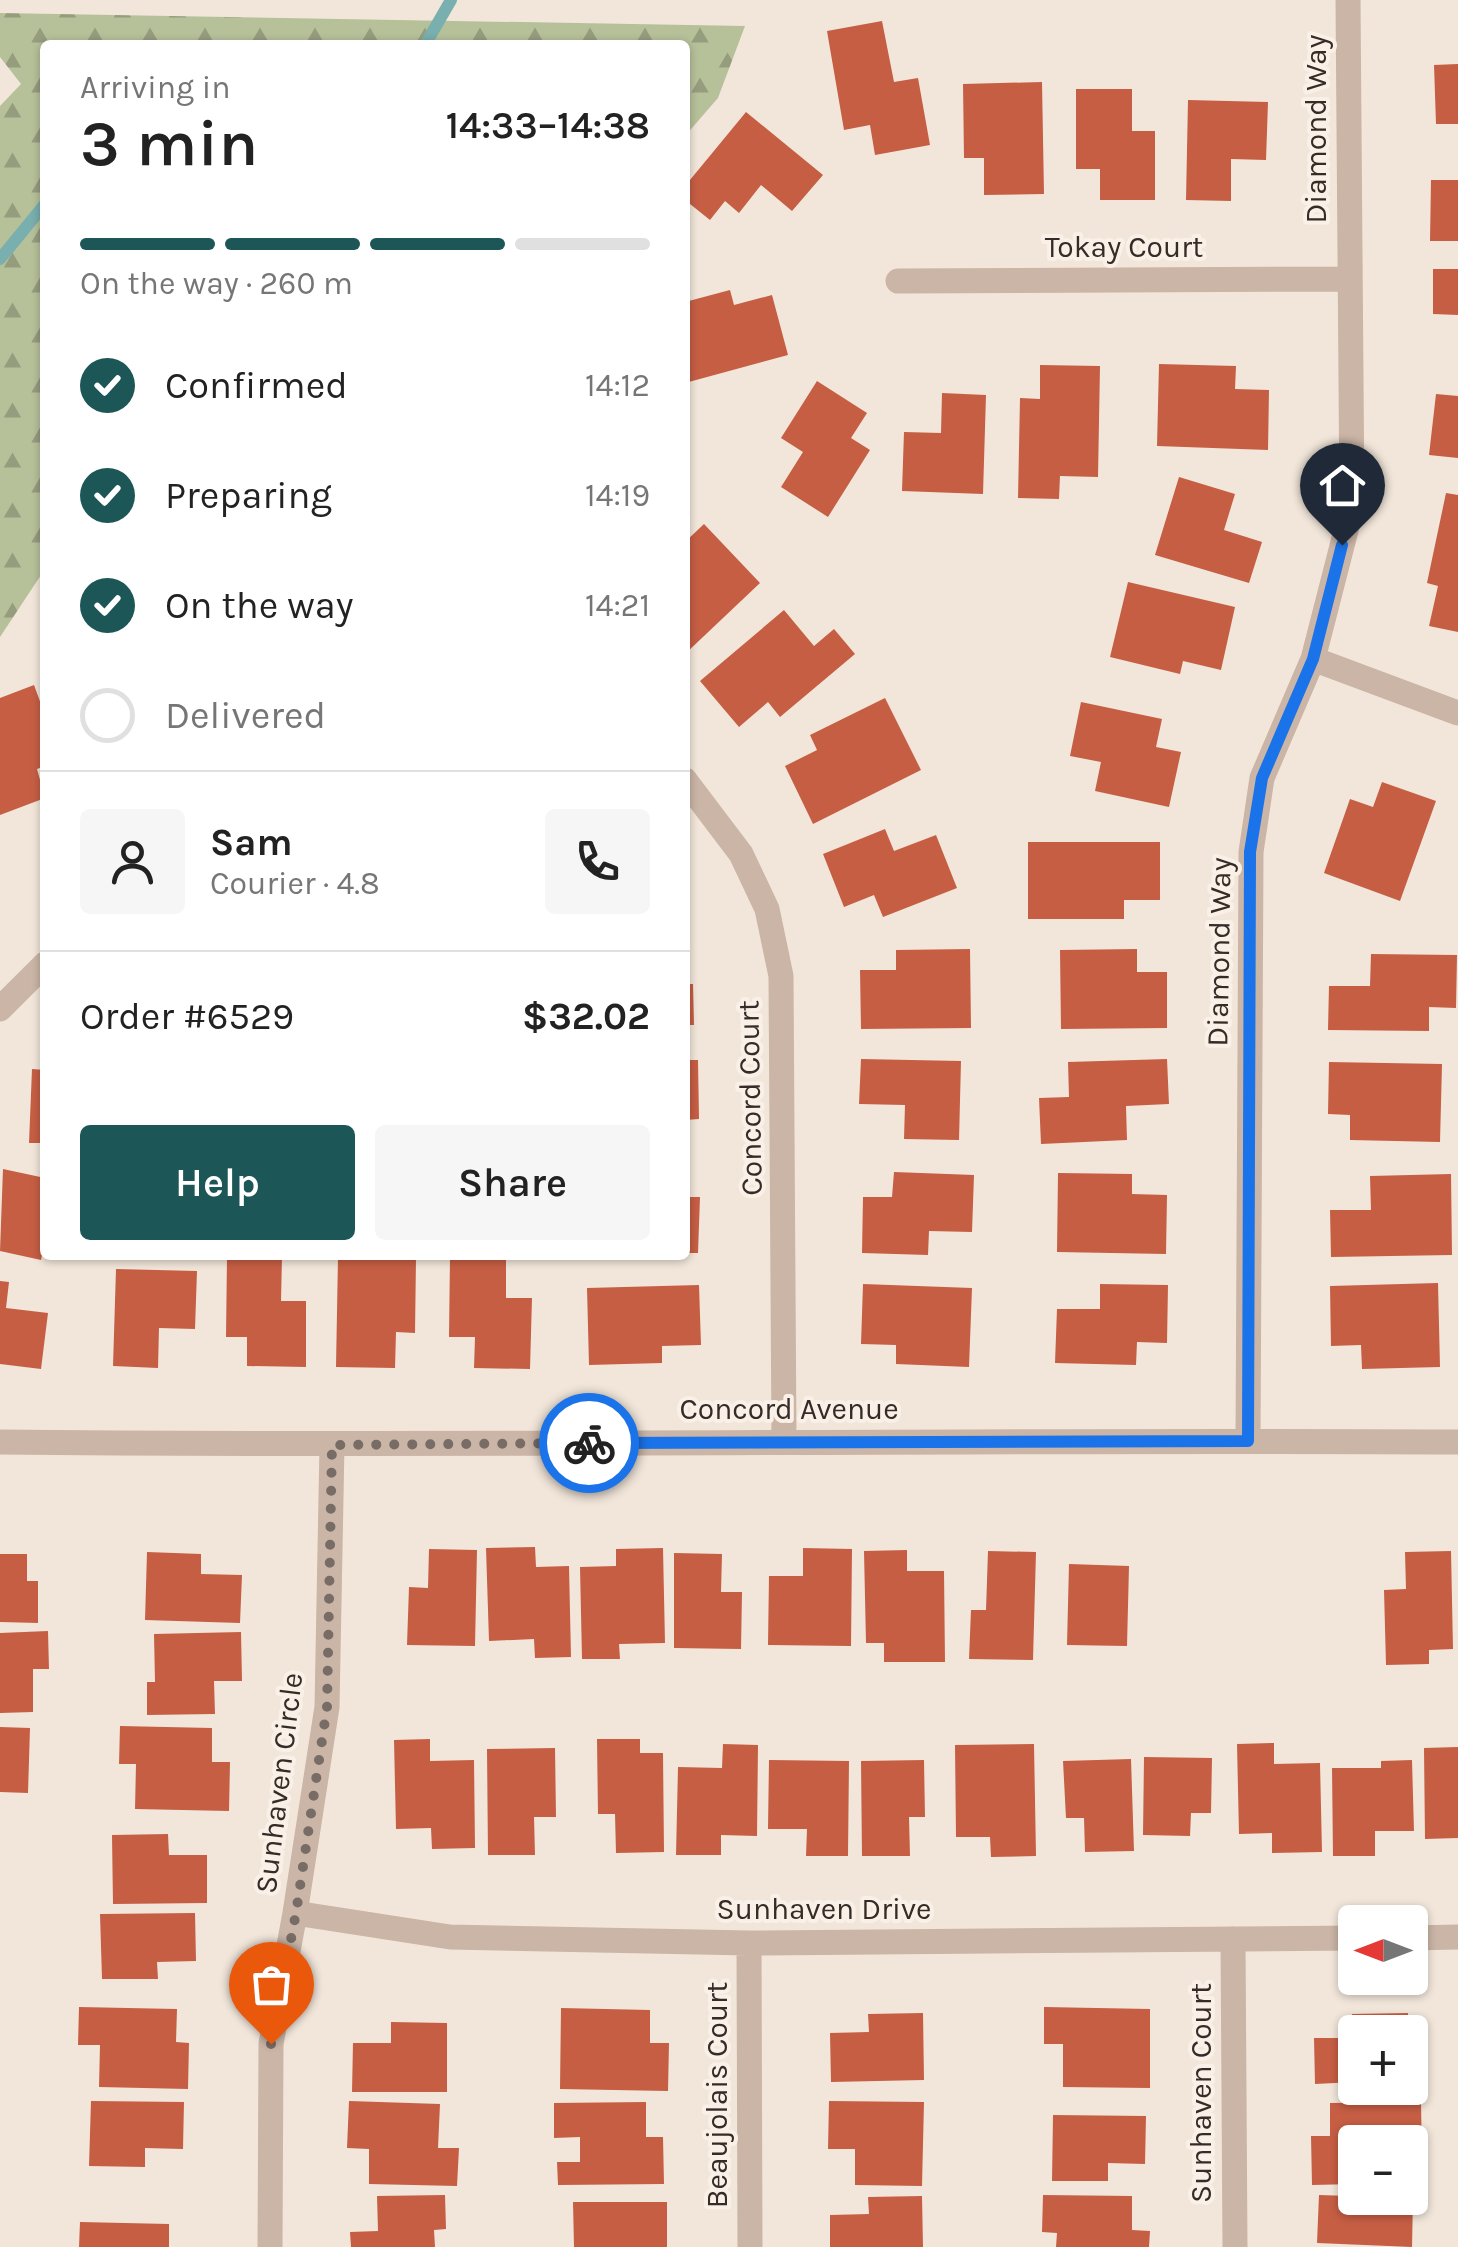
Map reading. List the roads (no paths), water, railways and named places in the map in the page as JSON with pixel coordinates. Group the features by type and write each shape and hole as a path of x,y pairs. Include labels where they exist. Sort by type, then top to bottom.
{"street":[{"name":"Diamond Way","path":"1248,1441 1250,852 1262,778 1313,659 1352,507 1348,0"},
{"name":"Tokay Court","path":"898,280 1350,279"},
{"path":"1313,659 1458,713"},
{"name":"Concord Court","path":"690,787 740,854 766,910 781,976 784,1441"},
{"path":"0,1009 40,969"},
{"name":"Concord Avenue","path":"0,1442 332,1445 1458,1442"},
{"name":"Sunhaven Circle","path":"270,2247 271,2044 296,1913 327,1707 332,1445"},
{"name":"Sunhaven Drive","path":"296,1913 450,1937 749,1943 1338,1938"},
{"path":"1428,1938 1458,1938"},
{"name":"Sunhaven Court","path":"1233,1939 1235,2247"},
{"name":"Beaujolais Court","path":"749,1943 750,2247"}],"waterway":[{"path":"428,40 451,0"},
{"path":"0,259 40,210"}]}
